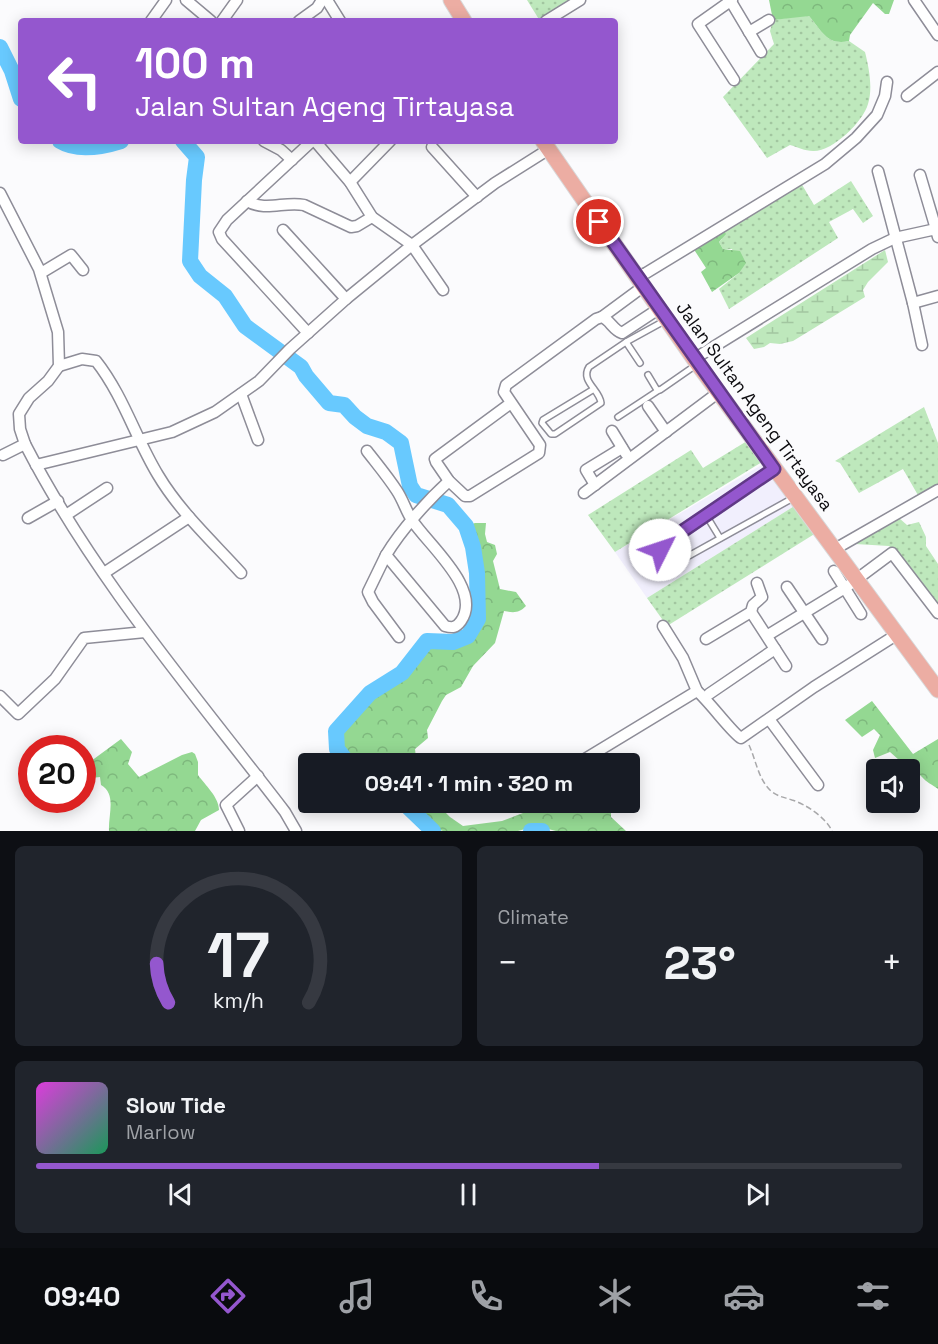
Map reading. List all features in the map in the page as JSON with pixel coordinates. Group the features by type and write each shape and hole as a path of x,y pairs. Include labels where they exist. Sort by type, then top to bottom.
{"main road":[{"path":"451,0 462,18"},
{"name":"Jalan Sultan Ageng Tirtayasa","path":"546,145 646,276 664,313 701,356 719,392 794,497 840,546 856,579 938,690"}],"street":[{"path":"153,18 166,0"},
{"path":"186,0 207,18"},
{"path":"224,18 237,0"},
{"path":"303,18 317,8 322,0"},
{"path":"327,0 338,18"},
{"path":"551,18 580,0"},
{"path":"734,80 698,24 731,0 761,52"},
{"path":"914,0 938,35"},
{"path":"749,32 769,20"},
{"path":"907,96 938,72"},
{"path":"511,403 435,459 447,483 465,496 470,496 539,453 540,445 504,392 506,385 602,317 646,276 825,164 856,138 877,115 885,96 887,82"},
{"path":"270,144 292,159"},
{"path":"308,333 220,236 220,229 247,201 310,144"},
{"path":"317,144 350,182 372,217 412,244 443,290"},
{"path":"350,182 387,144"},
{"path":"36,465 140,441 180,429 215,412 259,381 290,349 412,244 546,145"},
{"path":"432,147 477,197"},
{"path":"878,171 914,303 922,345"},
{"path":"701,356 872,249 895,238 937,233 920,175"},
{"path":"0,193 40,273 58,332 59,366 48,381 29,398 19,414 20,429 26,444 66,514 145,632 258,776 296,831"},
{"path":"247,201 266,207 304,205 351,227 372,217"},
{"path":"283,231 346,299"},
{"path":"40,273 71,255 82,270"},
{"path":"914,303 938,296"},
{"path":"602,317 606,318 616,331 621,333 664,313"},
{"path":"59,366 82,359 96,361 166,488 189,517 242,573"},
{"path":"584,494 719,392"},
{"path":"241,394 258,440"},
{"path":"648,406 666,432"},
{"path":"612,432 629,460"},
{"path":"3,455 26,444"},
{"path":"595,485 586,470 622,448"},
{"path":"367,451 398,492 413,521 450,564 456,575 466,601 466,612 460,623 456,627 445,626 386,555"},
{"path":"399,637 368,592 386,555 422,508 447,483"},
{"path":"66,514 107,488"},
{"path":"840,546 938,490"},
{"path":"28,518 58,501"},
{"path":"104,573 189,517"},
{"path":"768,635 804,614 890,554 894,554 938,613"},
{"path":"834,571 856,579"},
{"path":"856,579 861,614"},
{"path":"706,639 751,612 753,605 762,597 757,583"},
{"path":"787,587 822,639"},
{"path":"751,612 786,666"},
{"path":"663,626 703,693 741,738 896,635"},
{"path":"0,696 18,714 55,679 74,649 84,638 145,632"},
{"path":"596,753 776,650"},
{"path":"769,719 818,785"},
{"path":"239,831 226,805 258,776"}],"lane":[{"path":"594,388 543,420 542,423 551,434 555,434 601,403 601,399 594,388 587,378 586,372 589,367 664,313"},
{"path":"626,342 640,363"},
{"path":"618,417 658,390 701,356"},
{"path":"648,375 658,390"},
{"path":"774,469 662,545 661,553 669,562 675,563 794,497"},
{"path":"706,515 720,538"}],"path":[{"path":"746,735 765,784 780,797 794,800 815,813 826,822 832,831"}],"shaded area":[{"path":"765,463 796,505 647,598 615,552"}],"green space":[{"path":"527,0 575,0 547,18 538,18"},
{"path":"769,0 894,0 889,14 885,14 873,3 850,35 849,41 841,42 826,36 809,16 773,20"},
{"path":"809,16 830,39 841,42 849,41 865,52 870,78 868,104 860,119 846,135 829,147 813,151 790,145 767,158 723,97 774,44 770,31 773,20"},
{"path":"851,181 873,216 863,223 853,209 829,222 838,238 729,309 719,289 739,273 732,249 723,249 719,242 722,239 723,230 801,183 814,205"},
{"path":"723,230 726,234 719,242 723,249 740,251 746,263 739,273 712,292 701,272 706,268 693,248"},
{"path":"885,250 888,262 868,282 863,290 865,297 793,341 780,344 770,343 754,349 746,338"},
{"path":"924,407 938,443 938,484 919,497 903,469 859,493 840,463 835,461"},
{"path":"747,441 762,462 615,552 588,515 691,450 703,468"},
{"path":"796,505 816,533 667,626 647,598"},
{"path":"899,518 907,525 919,522 926,537 926,546 938,564 938,608 898,554 889,546 855,544"},
{"path":"486,523 487,542 495,545 497,554 493,561 500,589 516,592 526,606 516,612 504,611 495,643 473,666 461,687 446,695 427,730 428,738 415,749 415,753 345,753 341,748 340,732 372,696 404,675 429,644 462,644 471,639 478,629 482,616 482,584 469,525"},
{"path":"872,701 913,754 938,739 938,789 920,775 920,759 898,759 890,752 875,758 873,750 880,735 874,729 862,737 845,720"},
{"path":"121,739 132,752 128,764 139,777 192,752 198,762 198,775 214,796 219,810 201,820 195,831 109,831 110,799 106,789 101,785 100,777 96,777 96,757"},
{"path":"419,813 446,813 463,826 502,821 523,813 611,813 611,817 626,831 556,831 536,826 518,831 443,831 436,829"}],"waterway":[{"path":"0,47 18,90"},
{"path":"67,144 82,147 110,144"},
{"path":"186,144 197,157 190,261 200,276 225,296 245,326 301,367 329,403 344,405 367,426 386,432 401,443 410,486 416,495 448,505 466,526 473,547 477,573 478,619 468,636 453,642 427,641 402,673 370,693 336,731 337,749 340,753"},
{"path":"414,813 433,831"},
{"path":"531,831 542,831"}],"route":[{"path":"599,222 774,469 662,545 660,550"}]}
